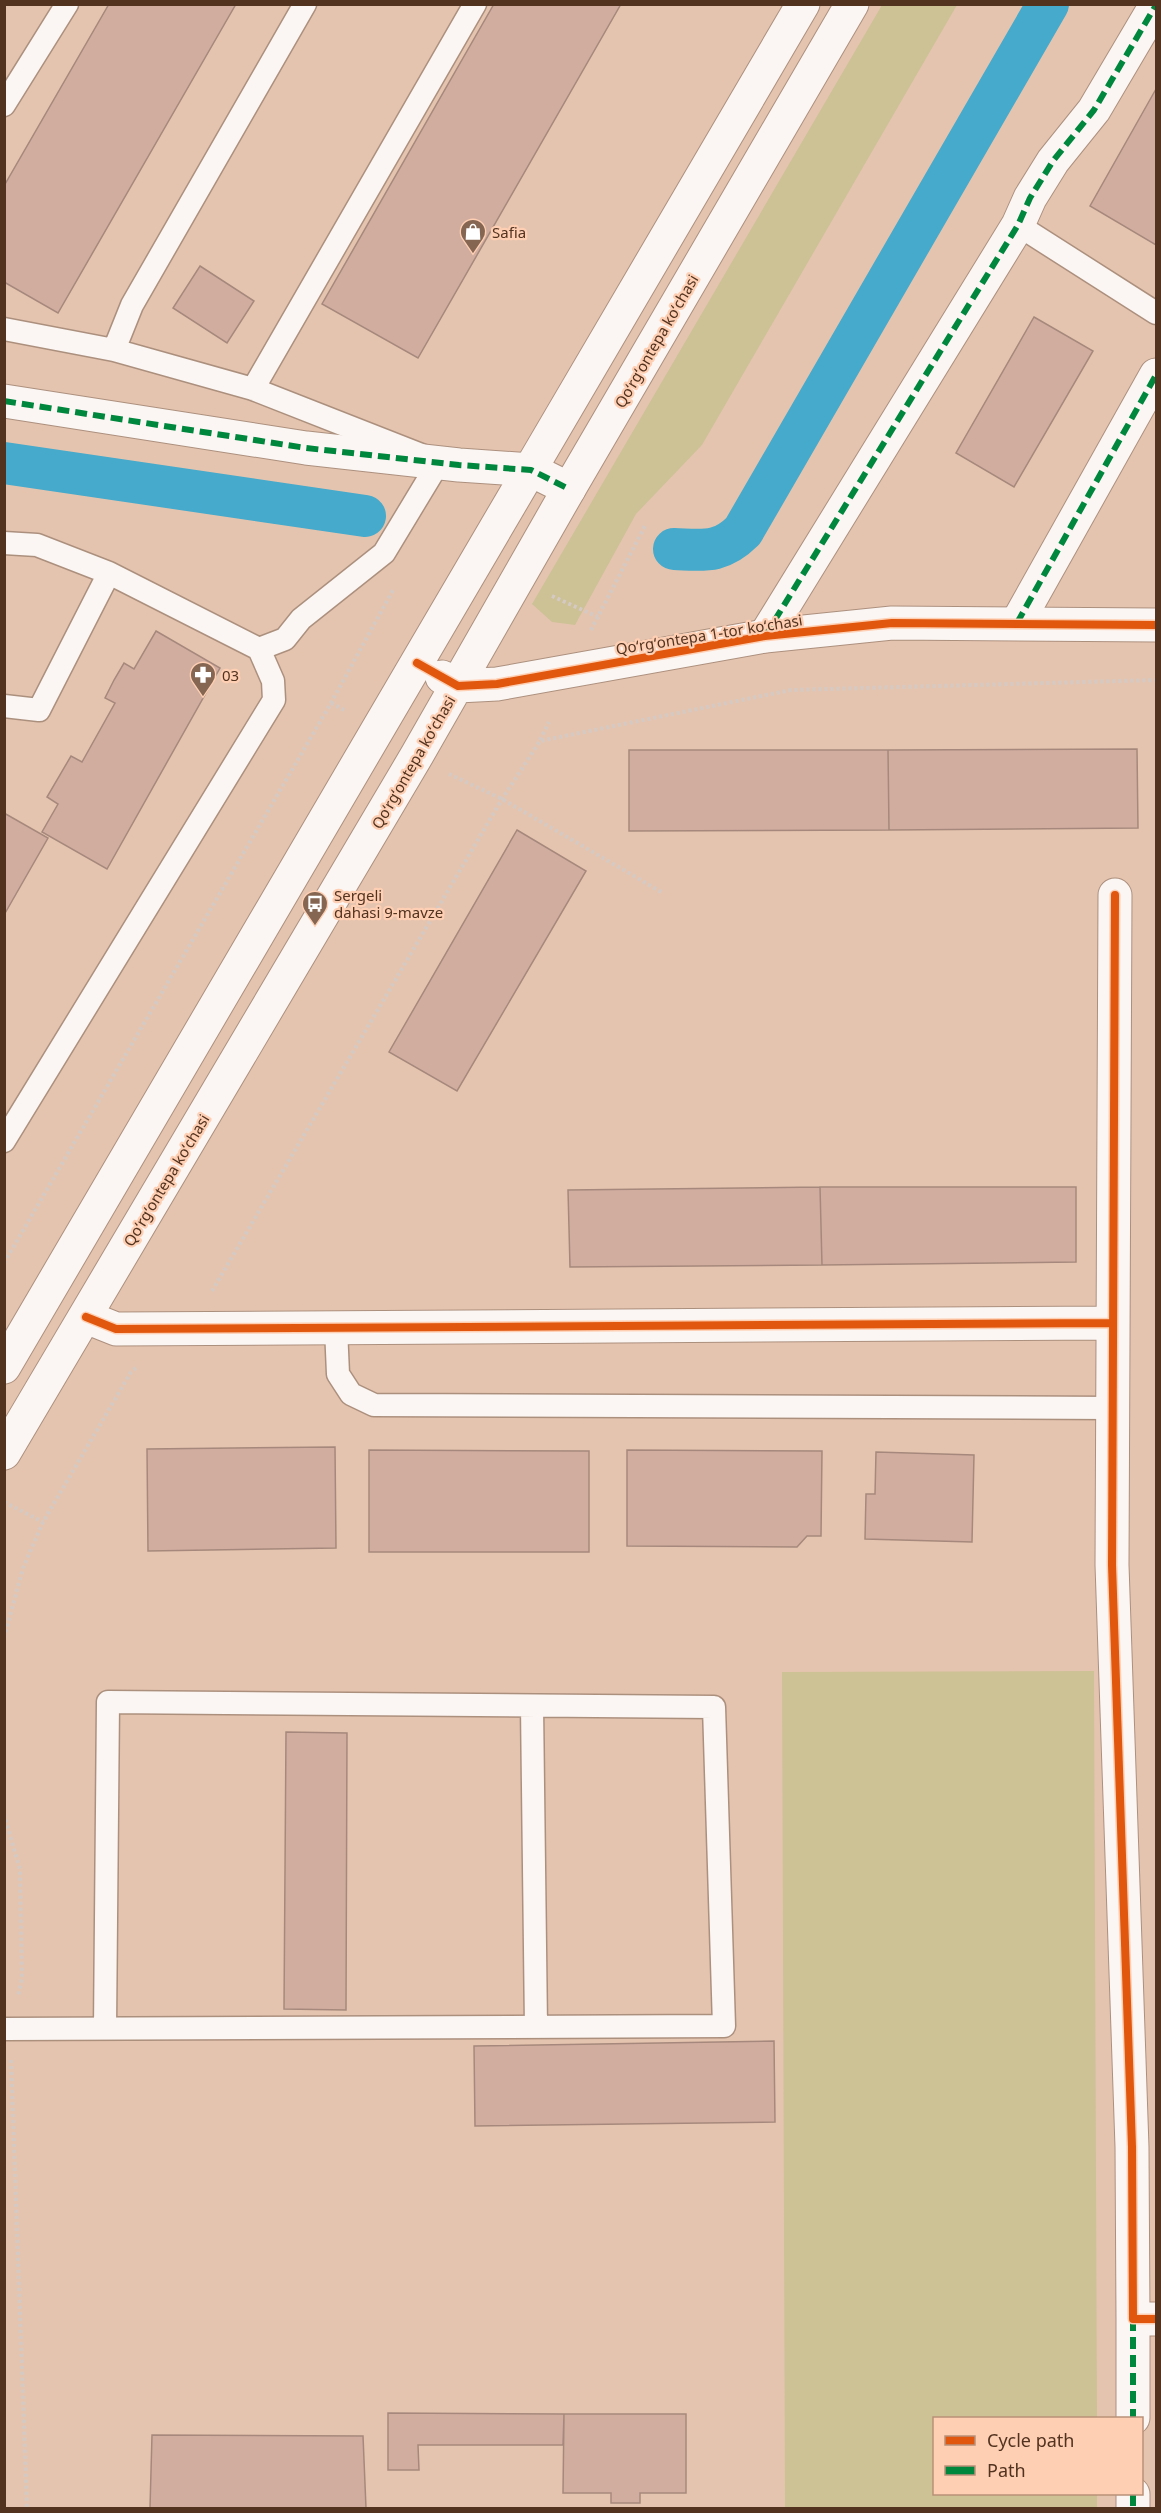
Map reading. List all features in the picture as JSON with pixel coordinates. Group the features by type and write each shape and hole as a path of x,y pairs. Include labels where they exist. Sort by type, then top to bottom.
{"street":[{"path":"4,1367 803,4"},
{"name":"Qoʻrgʻontepa koʻchasi","path":"4,1453 458,686 569,489 852,4"},
{"path":"765,636 1018,225 1030,198 1053,161 1094,110 1156,5"},
{"path":"1017,623 1156,375"},
{"path":"4,401 306,448 531,470 569,489"},
{"name":"Qoʻrgʻontepa 1-tor koʻchasi","path":"458,686 497,684 765,636 892,623 1156,625"},
{"path":"417,663 458,686"},
{"path":"1115,895 1112,1565 1132,2147 1145,2319 1133,2417"},
{"path":"86,1317 116,1329 1113,1323"}],"lane":[{"path":"4,105 67,4"},
{"path":"114,350 132,305 305,4"},
{"path":"253,389 475,4"},
{"path":"1018,225 1156,313"},
{"path":"4,329 114,350 253,389 439,462 384,553 301,619 285,639 259,649"},
{"path":"4,543 37,545 109,573 259,649 273,681 274,700 4,1141"},
{"path":"4,706 39,710 109,573"},
{"path":"336,1328 338,1374 351,1394 374,1405 1113,1408"},
{"path":"7,2029 724,2026 714,1707 108,1702 105,2028"},
{"path":"532,1706 536,2027"}],"path":[{"path":"591,630 646,524"},
{"path":"550,595 598,617"},
{"path":"540,741 791,690 1156,680"},
{"path":"4,1263 331,703"},
{"path":"190,1329 502,799 540,741 549,722"},
{"path":"442,772 502,799 663,893"},
{"path":"4,1638 23,1568 44,1522 131,1372 139,1366"},
{"path":"4,1502 44,1522"},
{"path":"4,1814 20,1870 22,1978 7,2029 27,2508"}],"shaded area":[{"path":"882,5 957,5 702,445 636,514 575,625 552,622 532,604"},
{"path":"1094,1671 1097,2417 933,2417 933,2495 1097,2495 1097,2508 785,2508 782,1672"}],"building":[{"path":"109,4 236,4 58,313 4,282 4,186"},
{"path":"494,4 621,4 418,358 322,304"},
{"path":"1156,89 1156,245 1090,206"},
{"path":"200,266 254,301 227,343 173,308"},
{"path":"1034,317 1093,351 1014,487 956,453"},
{"path":"156,631 220,668 107,869 42,832 58,804 47,797 71,756 82,762 115,703 105,698 114,680 124,663 134,669"},
{"path":"1137,749 1138,828 889,830 888,750"},
{"path":"629,750 888,750 889,830 629,831"},
{"path":"4,813 48,838 4,915"},
{"path":"517,830 586,871 457,1091 389,1052"},
{"path":"820,1187 1076,1187 1076,1262 822,1265"},
{"path":"820,1187 822,1265 570,1267 568,1190"},
{"path":"335,1447 336,1548 148,1551 147,1449"},
{"path":"369,1450 589,1451 589,1552 369,1552"},
{"path":"627,1450 822,1451 821,1536 807,1536 797,1547 627,1546"},
{"path":"876,1452 974,1455 972,1542 865,1539 866,1494 875,1494"},
{"path":"286,1732 347,1733 346,2010 284,2009"},
{"path":"774,2041 775,2122 475,2126 474,2046"},
{"path":"388,2413 564,2414 563,2445 418,2445 419,2470 388,2470"},
{"path":"564,2414 686,2414 686,2493 640,2493 640,2503 611,2503 611,2493 563,2493"},
{"path":"152,2435 363,2436 366,2508 150,2508"}],"waterway":[{"path":"674,549 703,550 719,547 727,544 743,531 1048,4"},
{"path":"4,463 365,516"}],"marked path":[{"path":"765,636 1018,225 1030,198 1053,161 1094,110 1156,5"},
{"path":"1017,623 1156,375"},
{"path":"4,401 306,448 459,465 531,470 569,489"},
{"path":"1133,2319 1133,2417"},
{"path":"1133,2495 1133,2508"}],"cycle path":[{"path":"417,663 458,686 497,684 765,636 892,623 1156,625"},
{"path":"1115,895 1112,1565 1132,2147 1133,2319 1156,2319"},
{"path":"86,1317 116,1329 1113,1323"}],"place":[{"name":"Safia","path":"473,255"},
{"name":"03","path":"203,698"},
{"name":"Sergeli dahasi 9-mavze","path":"315,927"}]}
